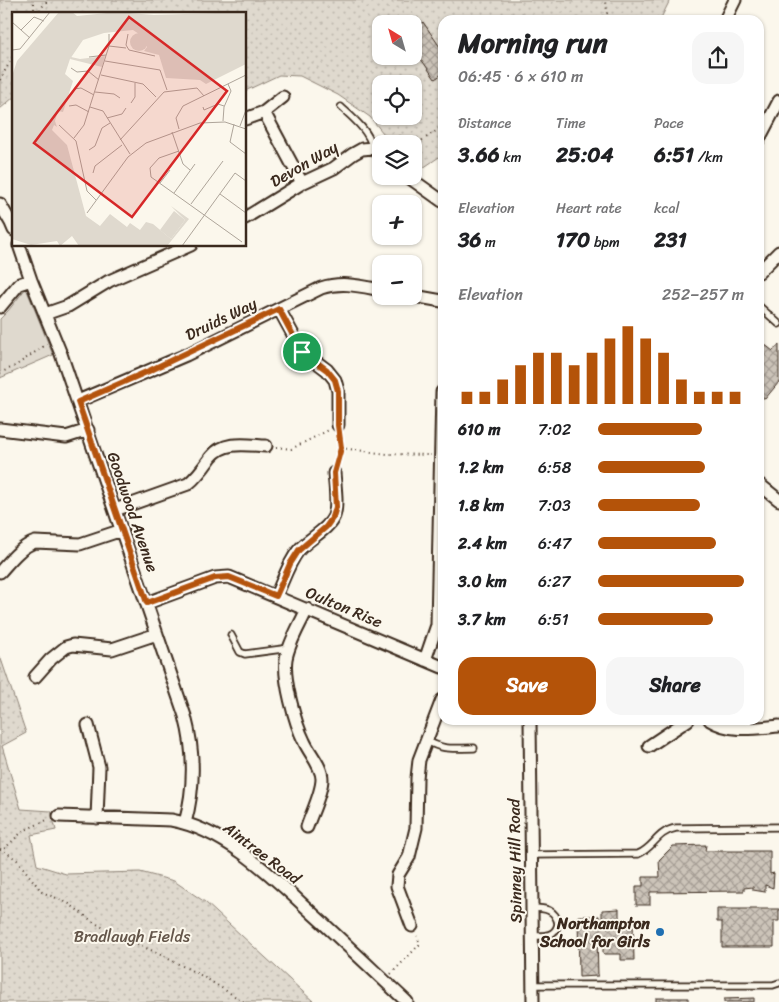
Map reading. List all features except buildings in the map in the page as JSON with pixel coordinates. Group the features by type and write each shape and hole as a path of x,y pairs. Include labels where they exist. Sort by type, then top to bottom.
{"street":[{"path":"728,15 735,0"},
{"path":"246,119 264,112 283,97"},
{"path":"764,130 779,101"},
{"path":"264,112 302,183"},
{"name":"Devon Way","path":"246,217 302,183 334,168 353,154 362,150 372,151"},
{"path":"420,185 438,198"},
{"path":"0,204 12,223"},
{"name":"Goodwood Avenue","path":"19,246 88,430 185,716 192,744 192,794 186,823"},
{"path":"45,314 68,306 109,281 188,246"},
{"path":"764,267 779,252"},
{"path":"0,307 19,284 31,280"},
{"name":"Druids Way","path":"78,402 178,358 313,291 330,285 348,284 372,288"},
{"path":"422,297 438,300"},
{"path":"279,309 302,352 327,370 335,380 338,391 338,425"},
{"path":"0,430 61,437 88,430"},
{"path":"115,510 188,484 197,476 212,455 222,447 233,445 266,446"},
{"path":"276,596 290,564 299,550 326,527 333,517 336,507 334,473"},
{"path":"764,491 779,500"},
{"path":"0,572 29,544 35,542 80,544 122,530"},
{"name":"Oulton Rise","path":"147,603 215,578 229,577 438,665"},
{"path":"424,660 437,625 438,582"},
{"path":"306,827 322,780 319,770 300,733 292,707 286,659 307,609"},
{"path":"35,677 51,659 66,647 73,645 112,648 157,634"},
{"path":"412,926 397,886 397,881 400,871 409,857 413,843 417,820 417,769 425,740 438,709"},
{"path":"88,725 99,767 97,818"},
{"name":"Spinney Hill Road","path":"530,725 533,1002"},
{"path":"649,746 680,725"},
{"path":"720,725 732,728 779,726"},
{"name":"Aintree Road","path":"59,816 164,820 186,823 224,842 262,869 299,901 407,1002"}],"lane":[{"path":"341,107 357,122 372,143"},
{"path":"764,310 779,324"},
{"path":"231,635 240,652 245,654 290,648"},
{"path":"425,740 444,749 474,748"},
{"path":"530,854 638,854 646,850 664,831 676,828 779,827"},
{"path":"532,908 550,910 555,915 558,924 550,935 532,936"},
{"path":"533,986 763,985 779,983"}],"path":[{"path":"37,12 48,0"},
{"path":"605,15 607,13 606,0"},
{"path":"0,80 12,58"},
{"path":"422,141 438,130"},
{"path":"0,373 15,366 56,340"},
{"path":"266,446 291,449 338,425 341,448 334,473"},
{"path":"341,448 387,454 438,455"},
{"path":"59,816 44,820 23,831 1,850 16,860 42,892 68,903 115,935 204,976 244,1002"},
{"path":"385,981 420,944 412,926"}],"green space":[{"path":"0,0 670,0 662,15 438,15 438,158 422,169 422,135 385,135 377,125 422,125 422,75 372,75 372,119 338,95 300,76 279,75 246,91 246,12 12,12 12,99 0,109"},
{"path":"26,288 53,355 0,378 0,319"},
{"name":"Bradlaugh Fields","path":"0,656 26,733 2,746 21,809 51,811 56,830 31,835 37,865 66,874 140,872 174,881 205,902 314,1002 0,1002"}],"place":[{"name":"Northampton School for Girls","path":"660,932"}],"route":[{"path":"279,309 302,352 332,375 338,391 338,425 341,448 334,473 336,507 331,522 304,544 295,555 276,596 229,577 215,578 147,603 78,402 186,354 279,309"}]}
